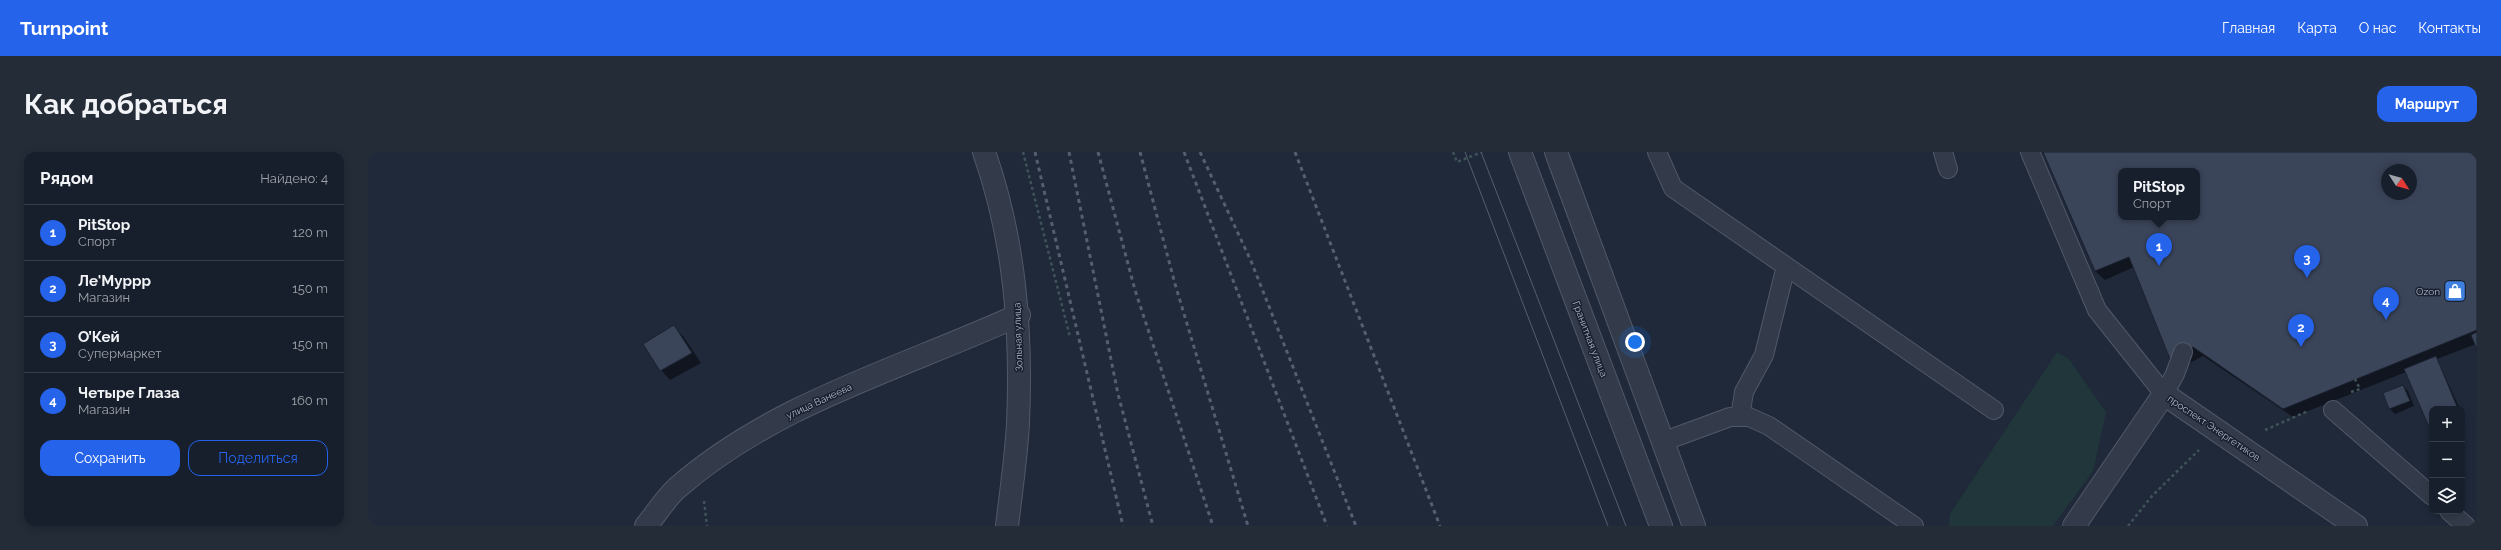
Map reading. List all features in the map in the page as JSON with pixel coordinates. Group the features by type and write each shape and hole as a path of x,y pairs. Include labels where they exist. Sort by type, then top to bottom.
{"street":[{"name":"Зольная улица","path":"984,152 1008,239 1019,315 1018,425 1007,526"},
{"name":"Гранитная улица","path":"1520,152 1661,526"},
{"path":"1556,152 1694,526"},
{"name":"улица Ванеева","path":"646,526 676,489 734,444 804,406 1019,315"},
{"name":"проспект Энергетиков","path":"2074,526 2164,394 2356,526"}],"lane":[{"path":"1657,152 1674,188 1994,410"},
{"path":"2030,152 2097,310 2164,394 2175,374 2183,352"},
{"path":"1740,417 1744,392 1764,355 1786,266"},
{"path":"2333,410 2429,493"},
{"path":"1662,442 1730,417 1749,417 1769,426 1914,526"},
{"path":"2452,514 2466,526"}],"path":[{"path":"1023,152 1070,337"},
{"path":"1453,152 1457,162 1482,152"},
{"path":"2272,427 2290,419"},
{"path":"2128,526 2152,496 2217,430"}],"green space":[{"path":"2057,352 2068,358 2106,412 2093,471 2053,526 1949,526 1950,514"}],"building":[{"path":"2043,152 2477,152 2477,330 2283,409 2193,347 2170,359 2129,257 2095,271"},
{"path":"674,325 692,353 660,371 643,344"},
{"path":"2477,332 2477,350 2471,335"},
{"path":"2436,356 2457,406 2429,406 2429,427 2404,369"},
{"path":"2403,385 2410,401 2389,409 2383,393"}],"tram line":[{"path":"1465,152 1608,526"},
{"path":"1481,152 1626,526"}],"railway":[{"path":"1035,152 1123,526"},
{"path":"1069,152 1118,394 1153,526"},
{"path":"1098,152 1135,290 1213,526"},
{"path":"1140,152 1175,284 1248,526"},
{"path":"1184,152 1327,526"},
{"path":"1200,152 1251,261 1356,526"},
{"path":"1295,152 1440,526"}],"place":[{"name":"PitStop","path":"2159,266"},
{"name":"О’Кей","path":"2307,278"},
{"name":"Ozon","path":"2455,291"},
{"name":"Четыре Глаза","path":"2386,320"},
{"name":"Ле'Муррр","path":"2301,347"}]}
